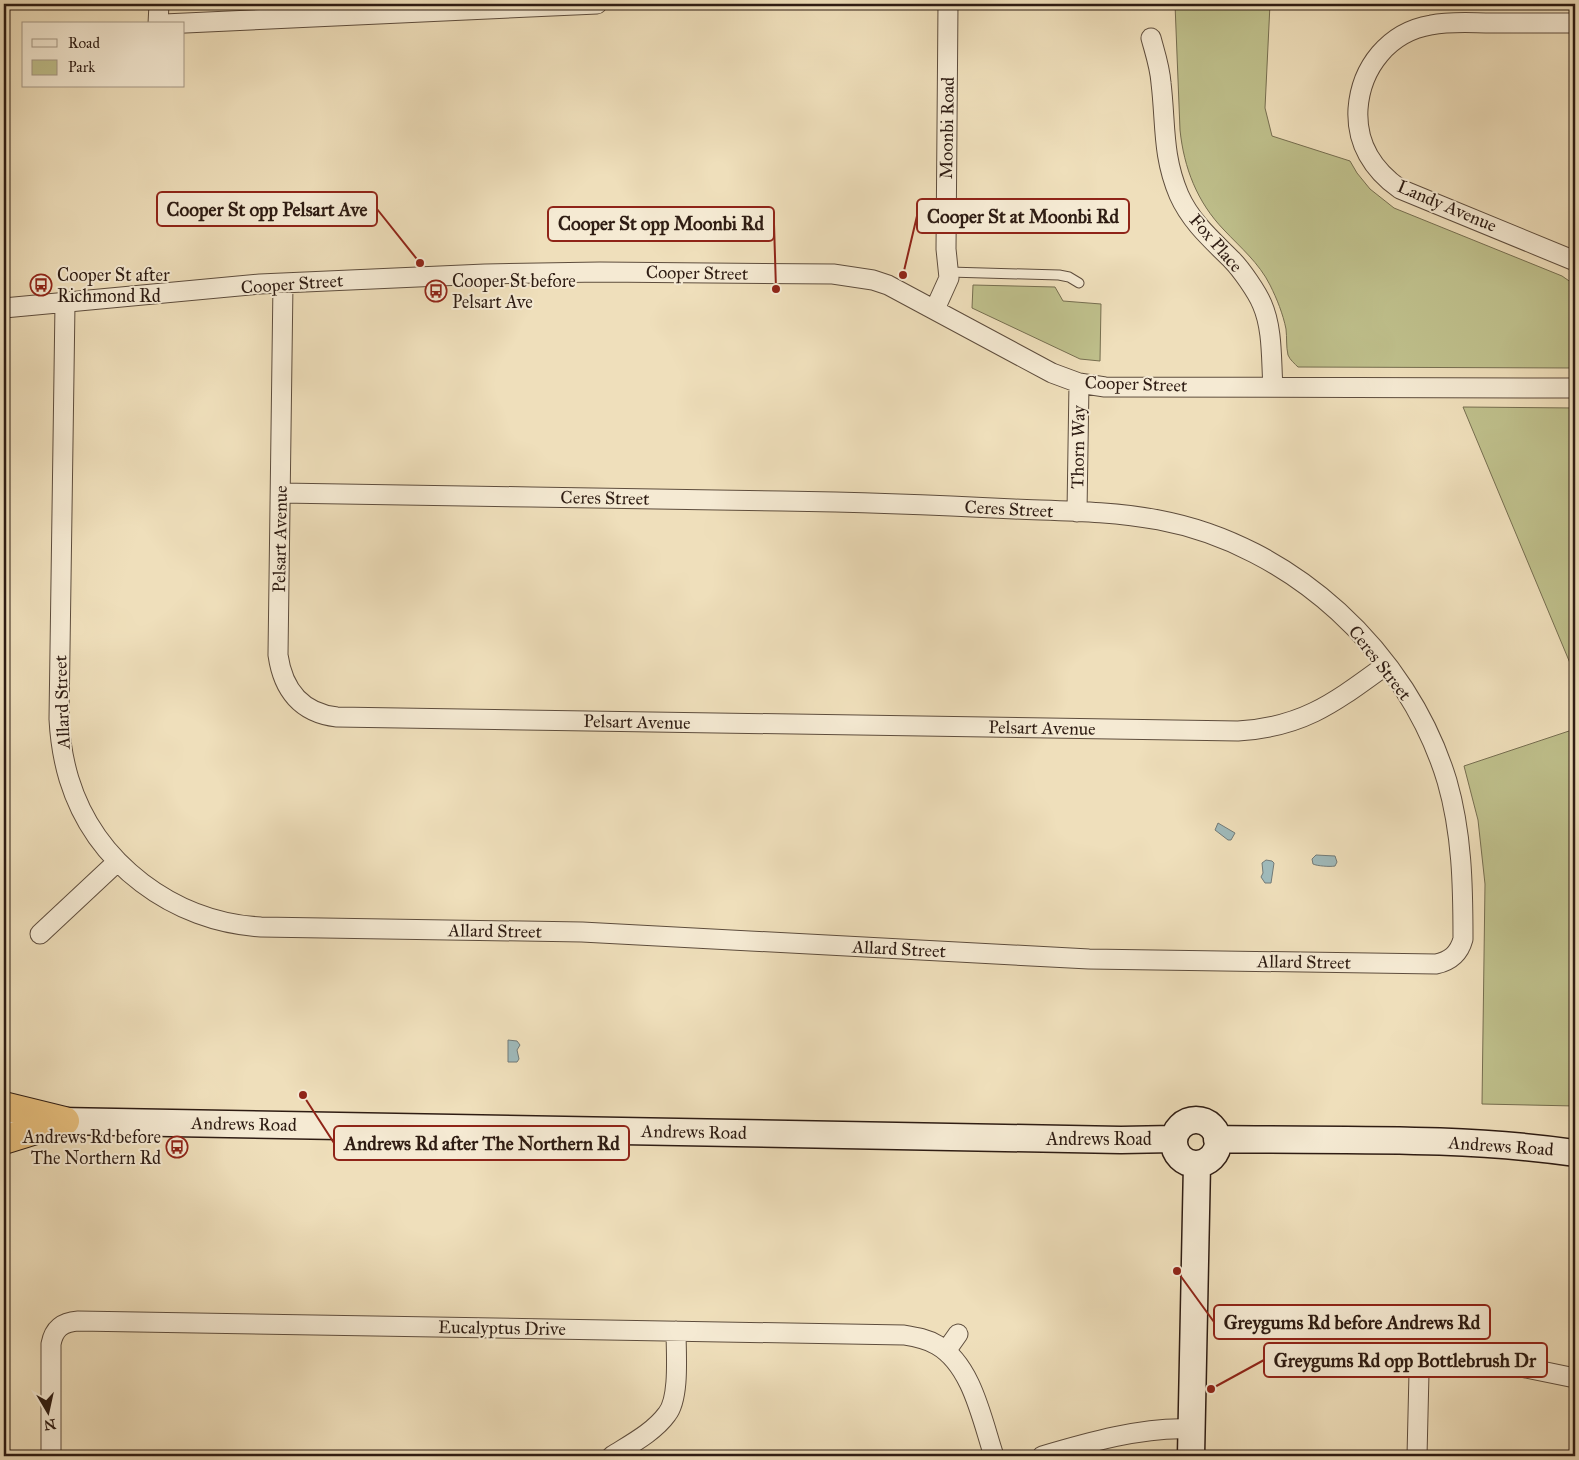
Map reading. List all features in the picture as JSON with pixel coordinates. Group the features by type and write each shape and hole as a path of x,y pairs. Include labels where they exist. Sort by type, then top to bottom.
{"highway":[{"path":"4,1106 64,1121"},
{"path":"4,1140 64,1121"}],"main road":[{"name":"Andrews Road","path":"4,1120 1121,1140 1174,1139"},
{"name":"Andrews Road","path":"1197,1164 1184,1160 1180,1156 1176,1151 1174,1139 1180,1126 1192,1120 1200,1120 1212,1126 1217,1139 1454,1142 1522,1146 1575,1153"},
{"path":"1191,1456 1197,1164 1210,1158 1217,1146 1217,1139"}],"street":[{"path":"158,22 159,4"},
{"path":"185,23 598,4"},
{"name":"Moonbi Road","path":"935,309 947,283 949,272 946,249 948,4"},
{"name":"Landy Avenue","path":"1575,23 1448,23 1418,28 1393,40 1376,57 1369,68 1361,88 1358,112 1360,137 1364,148 1381,174 1395,185 1575,261"},
{"name":"Fox Place","path":"1151,38 1160,73 1164,134 1171,174 1180,198 1192,217 1208,237 1242,272 1262,303 1269,334 1273,387"},
{"name":"Cooper Street","path":"4,308 284,283 485,274 600,272 833,274 873,280 888,285 1052,373 1079,383 1105,387 1575,388"},
{"name":"Pelsart Avenue","path":"284,283 279,667 288,688 297,700 312,710 328,716 1238,731 1272,727 1305,718 1340,699 1386,665"},
{"name":"Allard Street","path":"65,304 60,733 66,767 75,795 98,838 117,862 151,890 182,909 222,922 261,928 582,932 1089,959 1436,964 1449,960 1459,950"},
{"name":"Thorn Way","path":"1077,512 1079,383"},
{"name":"Ceres Street","path":"281,493 881,502 1077,512 1158,520 1208,534 1259,555 1308,587 1338,612 1371,646 1406,693 1423,723 1440,763 1452,800 1463,875 1463,939 1459,950"},
{"path":"40,934 117,862"},
{"name":"Eucalyptus Drive","path":"50,1456 51,1323 78,1321 889,1333 922,1338 946,1351 957,1362 968,1381 994,1456"},
{"path":"612,1456 652,1429 670,1410 675,1392 676,1331"},
{"path":"946,1351 958,1334"},
{"path":"1417,1456 1421,1352 1458,1354 1575,1378"},
{"path":"1042,1456 1074,1446 1148,1431 1172,1428 1191,1429"}],"lane":[{"path":"949,272 1059,275 1079,283"}],"green space":[{"path":"1175,4 1270,4 1265,108 1272,136 1350,161 1370,189 1394,208 1562,276 1575,285 1575,368 1298,367 1288,355 1285,323 1266,277 1206,208 1193,184 1185,158 1180,130"},
{"path":"973,285 1055,287 1063,301 1101,304 1100,361 1080,359 972,308"},
{"path":"1463,407 1575,408 1575,675"},
{"path":"1575,729 1575,1106 1482,1104 1485,884 1478,820 1464,766"}],"water":[{"path":"1218,823 1235,833 1231,840 1228,840 1215,830"},
{"path":"1316,855 1335,856 1337,862 1335,866 1315,865 1312,859"},
{"path":"1266,860 1274,863 1271,883 1265,883 1261,877 1263,873 1262,863"},
{"path":"508,1040 517,1041 520,1045 517,1050 519,1059 517,1062 508,1062"}],"place":[{"name":"Cooper St opp Pelsart Ave","path":"420,263"},
{"name":"Cooper St at Moonbi Rd","path":"903,275"},
{"name":"Cooper St after Richmond Rd","path":"41,285"},
{"name":"Cooper St opp Moonbi Rd","path":"776,289"},
{"name":"Cooper St before Pelsart Ave","path":"436,291"},
{"name":"Andrews Rd after The Northern Rd","path":"303,1095"},
{"name":"Andrews Rd before The Northern Rd","path":"177,1147"},
{"name":"Greygums Rd before Andrews Rd","path":"1177,1271"},
{"name":"Greygums Rd opp Bottlebrush Dr","path":"1211,1389"}]}
